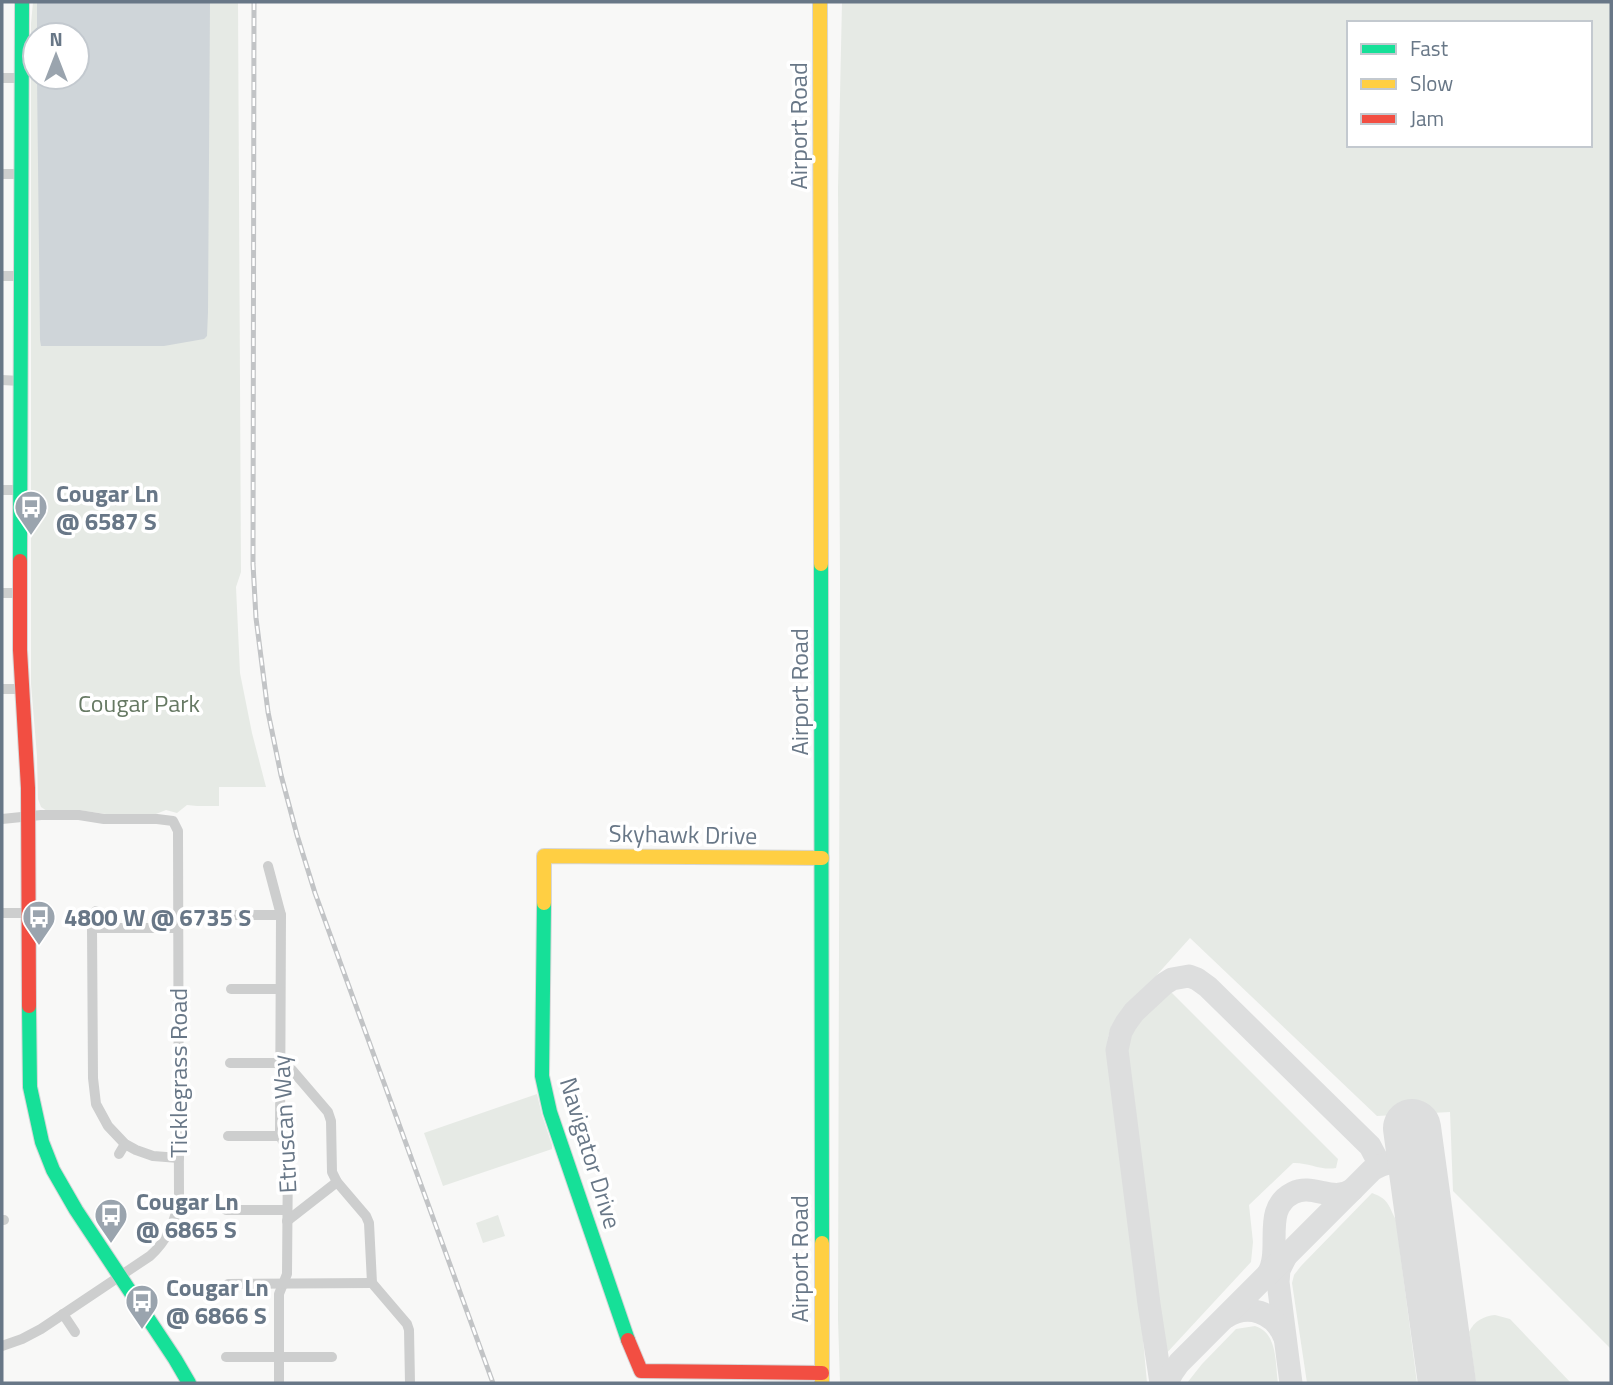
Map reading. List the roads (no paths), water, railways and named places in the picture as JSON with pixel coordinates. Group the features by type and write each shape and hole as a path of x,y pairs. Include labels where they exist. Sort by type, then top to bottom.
{"street":[{"path":"22,2 20,593 21,689 27,760 29,1073 32,1101 47,1157 60,1184 189,1383"},
{"name":"Airport Road","path":"820,2 822,1378"},
{"path":"2,78 20,78"},
{"path":"2,174 20,174"},
{"path":"2,276 20,276"},
{"path":"2,380 20,381"},
{"path":"2,490 20,490"},
{"path":"2,593 20,593"},
{"path":"2,689 21,689"},
{"name":"Ticklegrass Road","path":"2,1346 32,1335 156,1251 170,1230 178,1205 178,831 173,821 157,819 104,819 79,815 28,817"},
{"path":"2,819 28,817"},
{"name":"Skyhawk Drive","path":"544,856 822,859"},
{"name":"Navigator Drive","path":"544,856 542,1076 563,1152 641,1371 822,1378"},
{"name":"Etruscan Way","path":"268,866 281,915 280,1136 288,1150 287,1274 279,1294 279,1383"},
{"path":"96,911 92,928 93,1087 96,1104 113,1133 125,1144 153,1156 179,1158"},
{"path":"2,913 29,913"},
{"path":"232,915 281,915"},
{"path":"92,928 178,928"},
{"path":"230,989 280,989"},
{"path":"230,1063 280,1063 292,1070 330,1115 331,1172 369,1223 372,1283 409,1329 410,1383"},
{"path":"228,1136 280,1136"},
{"path":"119,1154 125,1144"},
{"path":"226,1210 287,1216 337,1182"},
{"path":"228,1284 372,1283"},
{"path":"63,1314 75,1332"},
{"path":"226,1357 332,1357"}],"railway":[{"path":"254,2 253,564 256,618 268,712 281,775 315,893 493,1383"}],"place":[{"name":"Cougar Ln @ 6587 S","path":"31,537"},
{"name":"4800 W @ 6735 S","path":"39,947"},
{"name":"Cougar Ln @ 6865 S","path":"111,1245"},
{"name":"Cougar Ln @ 6866 S","path":"142,1331"}],"park label":[{"name":"Cougar Park","path":"139,703"}]}
